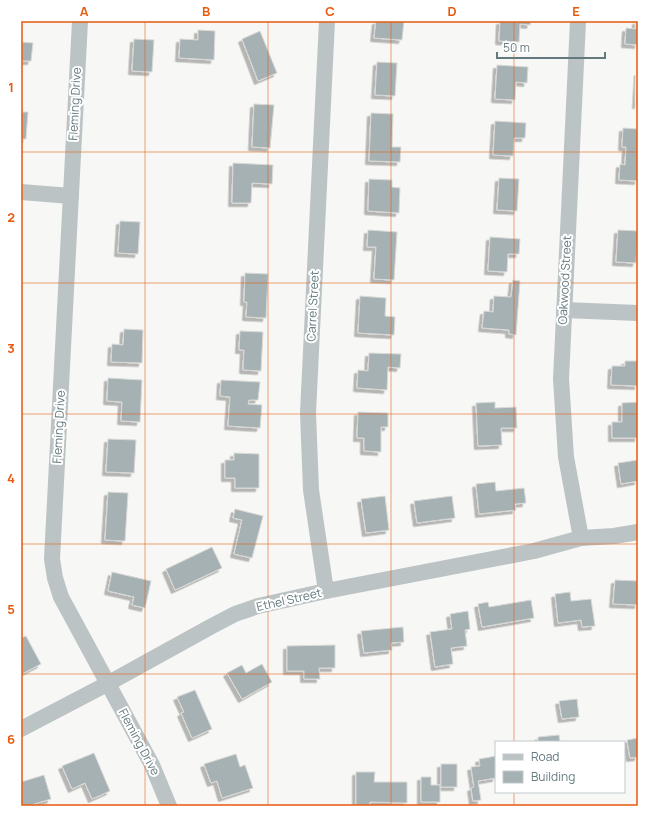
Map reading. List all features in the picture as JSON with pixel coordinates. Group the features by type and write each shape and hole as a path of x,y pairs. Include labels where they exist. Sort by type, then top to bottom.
{"street":[{"name":"Fleming Drive","path":"80,21 52,559 60,597 152,765 169,806"},
{"name":"Carrel Street","path":"326,591 311,490 308,412 327,21"},
{"name":"Oakwood Street","path":"578,21 564,310 561,408 566,457 581,538"},
{"path":"21,192 70,196"},
{"path":"564,310 638,313"},
{"name":"Ethel Street","path":"21,729 108,684 235,614 258,606 326,591 534,551 581,538 614,536 638,532"}],"building":[{"path":"376,21 404,21 402,40 374,38"},
{"path":"500,21 531,21 530,25 520,24 519,42 499,41"},
{"path":"636,21 638,21 638,45 625,44 626,28 636,29"},
{"path":"198,30 215,31 214,60 179,58 180,39 198,40"},
{"path":"260,31 277,73 258,81 242,39"},
{"path":"134,39 154,40 152,72 132,71"},
{"path":"21,42 33,43 31,61 21,61"},
{"path":"377,62 397,63 395,96 375,95"},
{"path":"497,65 528,67 527,83 516,82 515,100 495,99"},
{"path":"638,72 638,105 636,105"},
{"path":"254,104 274,105 270,148 252,147"},
{"path":"21,112 28,112 26,139 21,139"},
{"path":"371,113 393,114 392,147 401,147 400,162 369,161"},
{"path":"495,121 526,123 525,138 514,138 513,156 493,155"},
{"path":"623,128 638,129 638,181 619,180 620,164 625,165 626,147 622,147"},
{"path":"233,163 273,165 272,184 252,183 251,203 232,203"},
{"path":"499,178 519,179 517,211 497,210"},
{"path":"369,179 392,180 392,187 400,188 399,213 368,211"},
{"path":"120,221 140,222 138,254 118,253"},
{"path":"368,230 397,232 394,280 374,279 376,247 367,247"},
{"path":"618,230 638,231 636,263 616,262"},
{"path":"490,237 520,239 519,254 508,254 507,272 488,271"},
{"path":"245,273 268,274 266,318 246,317 247,302 244,302"},
{"path":"513,280 520,281 516,335 509,334 509,330 482,328 484,311 493,312 494,296 511,297"},
{"path":"360,296 386,298 385,316 395,317 394,335 358,333"},
{"path":"124,329 143,330 142,363 111,362 112,344 123,345"},
{"path":"240,331 263,332 261,371 243,370 244,350 239,350"},
{"path":"369,353 401,354 400,368 388,367 387,390 357,388 358,370 368,371"},
{"path":"625,361 638,361 638,386 611,385 612,366 625,366"},
{"path":"108,378 142,380 140,422 121,421 122,402 107,401"},
{"path":"221,380 260,382 258,400 249,400 248,404 262,405 260,428 228,426 230,397 220,396"},
{"path":"495,402 495,408 516,407 517,428 501,428 502,445 478,446 476,403"},
{"path":"638,402 638,438 612,438 612,422 622,422 622,403"},
{"path":"358,412 388,413 388,427 381,427 381,452 364,451 364,438 357,438"},
{"path":"108,439 136,440 134,473 106,472"},
{"path":"234,453 259,454 259,488 235,488 235,478 225,478 225,460 234,460"},
{"path":"638,460 638,481 621,484 618,463"},
{"path":"495,482 496,491 524,488 526,503 515,504 516,510 479,514 476,484"},
{"path":"108,492 128,493 125,541 105,540"},
{"path":"385,496 389,530 366,533 361,499"},
{"path":"452,496 455,518 417,523 414,501"},
{"path":"235,509 263,516 252,558 234,554 242,520 233,518"},
{"path":"212,547 222,568 175,590 166,569"},
{"path":"112,572 151,581 145,608 132,605 134,597 108,591"},
{"path":"615,580 638,581 638,605 613,604"},
{"path":"570,592 571,601 591,599 595,626 582,627 581,620 558,623 555,594"},
{"path":"531,600 534,618 482,627 478,604 488,602 489,607"},
{"path":"468,611 470,629 465,630 467,646 451,648 453,664 435,667 430,632 452,629 450,614"},
{"path":"403,627 404,642 391,643 392,650 364,653 361,631"},
{"path":"26,636 41,664 22,674 21,638"},
{"path":"335,645 335,668 319,668 320,679 304,679 304,671 287,671 287,646"},
{"path":"262,664 272,682 242,699 227,673 242,665 246,673"},
{"path":"195,690 212,729 192,738 181,713 184,712 177,697"},
{"path":"577,699 579,717 562,719 559,701"},
{"path":"559,735 560,741 538,741 538,737"},
{"path":"638,738 638,757 630,758 627,740"},
{"path":"94,753 110,791 92,799 85,783 72,789 62,766"},
{"path":"236,754 240,767 245,765 253,788 222,798 217,781 211,783 204,764"},
{"path":"495,756 495,778 478,781 481,800 473,801 471,788 474,787 471,767 480,766 479,759"},
{"path":"441,764 457,764 457,787 441,787"},
{"path":"356,772 375,772 374,782 407,782 407,803 370,802 369,806 356,806"},
{"path":"44,775 51,799 28,806 21,806 21,782"},
{"path":"421,777 431,777 431,785 440,785 440,802 421,802"}]}
